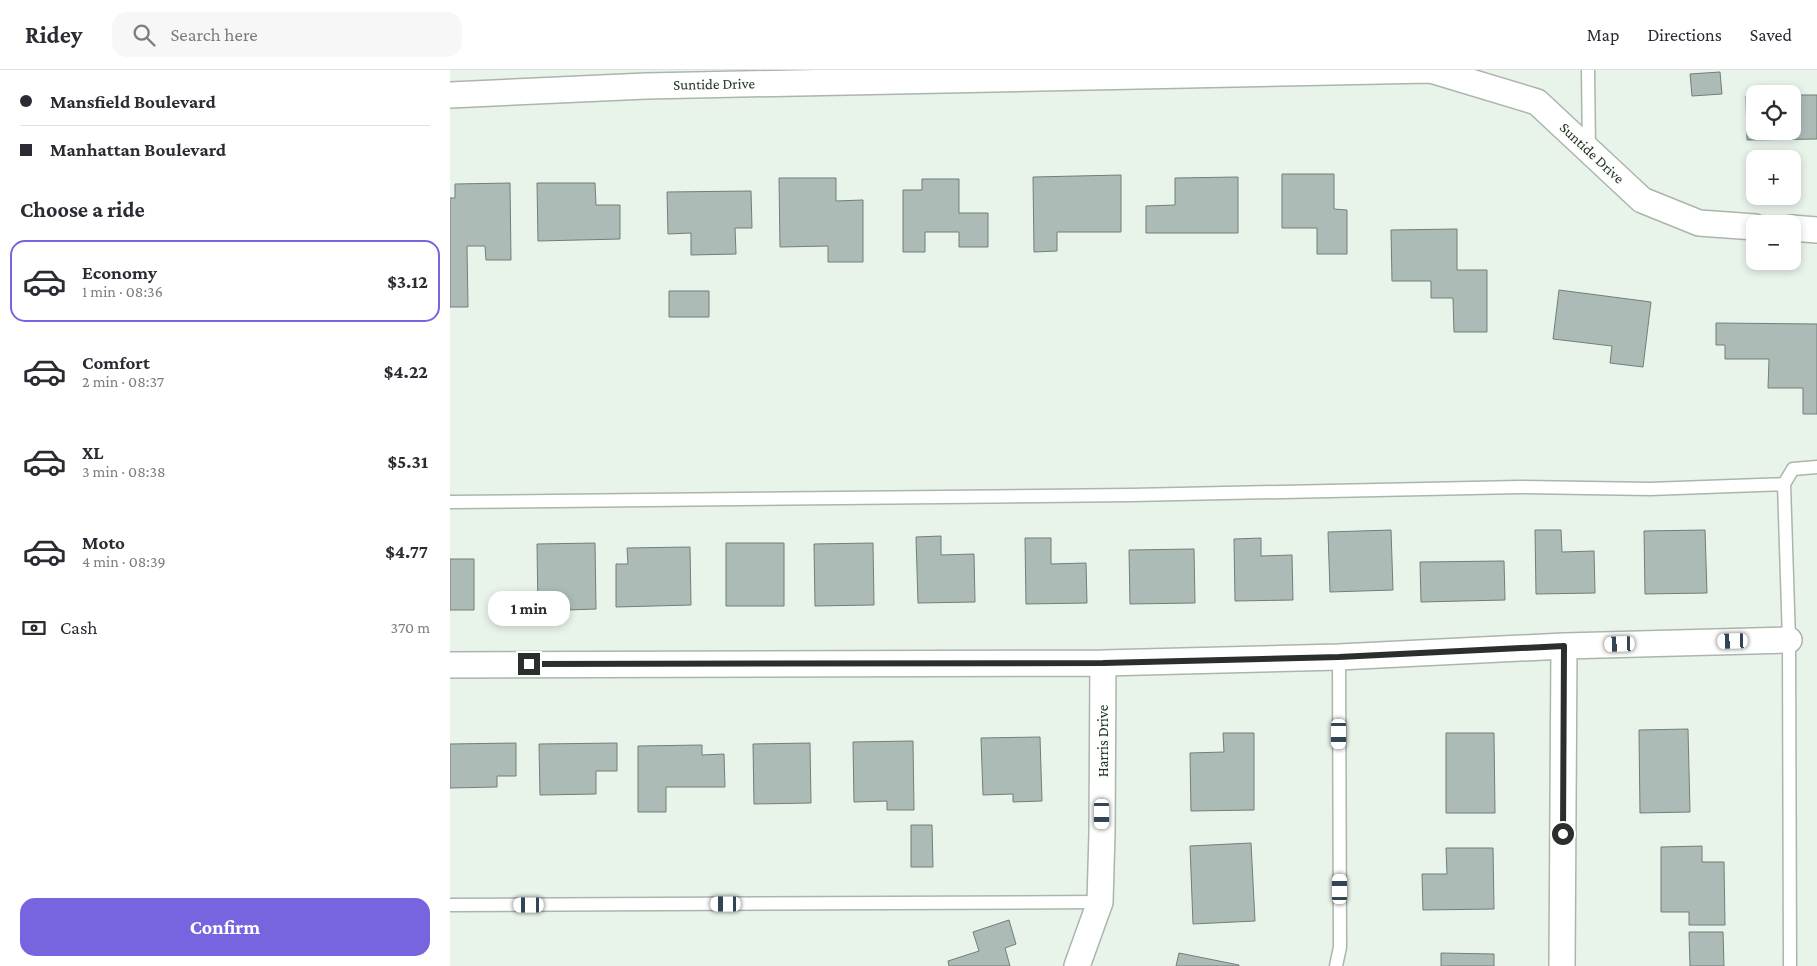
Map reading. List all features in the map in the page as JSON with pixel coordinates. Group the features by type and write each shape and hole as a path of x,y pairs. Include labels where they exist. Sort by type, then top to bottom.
{"street":[{"name":"Suntide Drive","path":"450,95 646,78 1430,70 1537,102 1642,200 1699,223 1746,226"},
{"path":"1801,229 1817,230"},
{"path":"450,665 1103,663 1339,657 1564,646 1790,640"},
{"path":"1562,966 1564,646"},
{"name":"Harris Drive","path":"1077,966 1100,902 1103,663"}],"lane":[{"path":"1588,70 1589,150"},
{"path":"1790,966 1790,640 1784,484 1793,469 1817,467"},
{"path":"450,502 1142,495 1519,487 1650,489 1784,484"},
{"path":"1336,966 1340,947 1339,657"},
{"path":"450,905 1100,902"}],"building":[{"path":"1720,72 1722,94 1692,96 1690,74"},
{"path":"1801,95 1817,95 1817,139 1801,139"},
{"path":"1282,174 1334,174 1334,209 1347,210 1347,254 1317,254 1317,228 1282,228"},
{"path":"1121,175 1121,232 1057,232 1057,251 1034,252 1033,177"},
{"path":"1238,177 1238,233 1146,233 1146,206 1175,205 1175,178"},
{"path":"779,178 836,178 836,201 863,200 863,262 828,262 828,246 780,247"},
{"path":"922,179 959,179 959,213 988,213 988,247 959,247 959,232 925,232 925,252 903,252 903,190 922,190"},
{"path":"510,183 511,260 486,260 485,246 467,246 468,307 450,307 450,198 455,198 455,184"},
{"path":"537,183 595,183 596,205 620,205 620,239 538,241"},
{"path":"751,191 752,228 735,228 736,254 691,255 691,233 668,234 667,192"},
{"path":"1457,229 1457,270 1487,270 1487,332 1454,332 1453,298 1431,298 1431,281 1392,281 1391,230"},
{"path":"1559,290 1651,302 1643,367 1610,363 1612,346 1553,339"},
{"path":"669,291 709,291 709,317 669,317"},
{"path":"1716,323 1817,324 1817,414 1803,414 1803,388 1768,388 1769,359 1725,359 1725,345 1716,345"},
{"path":"1391,530 1393,590 1330,592 1328,532"},
{"path":"1535,530 1561,530 1562,552 1594,551 1595,593 1536,594"},
{"path":"1705,530 1707,593 1645,594 1644,531"},
{"path":"941,536 941,555 974,554 975,602 918,603 916,537"},
{"path":"1025,538 1051,538 1051,564 1086,563 1087,603 1026,604"},
{"path":"1261,538 1261,556 1292,555 1293,600 1235,601 1234,539"},
{"path":"595,543 596,609 538,611 537,544"},
{"path":"726,543 784,543 784,606 726,606"},
{"path":"873,543 874,605 815,606 814,544"},
{"path":"690,547 691,605 616,607 616,564 628,564 627,548"},
{"path":"1194,549 1195,603 1130,604 1129,550"},
{"path":"450,559 474,559 474,610 450,610"},
{"path":"1504,561 1505,600 1421,602 1420,562"},
{"path":"1688,729 1690,812 1640,813 1639,730"},
{"path":"1223,733 1254,733 1254,810 1191,811 1190,753 1224,752"},
{"path":"1446,733 1494,733 1495,813 1446,813"},
{"path":"1040,737 1042,801 1013,802 1013,794 983,795 981,738"},
{"path":"913,741 914,810 887,810 887,801 854,802 853,742"},
{"path":"516,743 516,776 497,776 497,787 450,788 450,744"},
{"path":"617,743 617,771 596,771 596,794 540,795 539,744"},
{"path":"810,743 811,803 754,804 753,744"},
{"path":"702,745 702,755 724,754 725,787 666,787 666,812 638,812 638,746"},
{"path":"911,825 932,825 933,867 911,867"},
{"path":"1251,843 1255,921 1193,924 1190,846"},
{"path":"1702,846 1702,862 1724,862 1725,925 1689,925 1689,912 1661,912 1661,847"},
{"path":"1446,848 1493,848 1494,909 1423,910 1422,874 1447,874"},
{"path":"1009,920 1016,944 1005,948 1010,966 949,966 948,961 979,951 973,932"},
{"path":"1689,932 1723,932 1724,966 1690,966"},
{"path":"1179,953 1239,965 1239,966 1176,966"},
{"path":"1441,953 1494,954 1494,966 1441,966"}],"route":[{"path":"529,664 1103,663 1339,657 1564,646 1563,834"}]}
